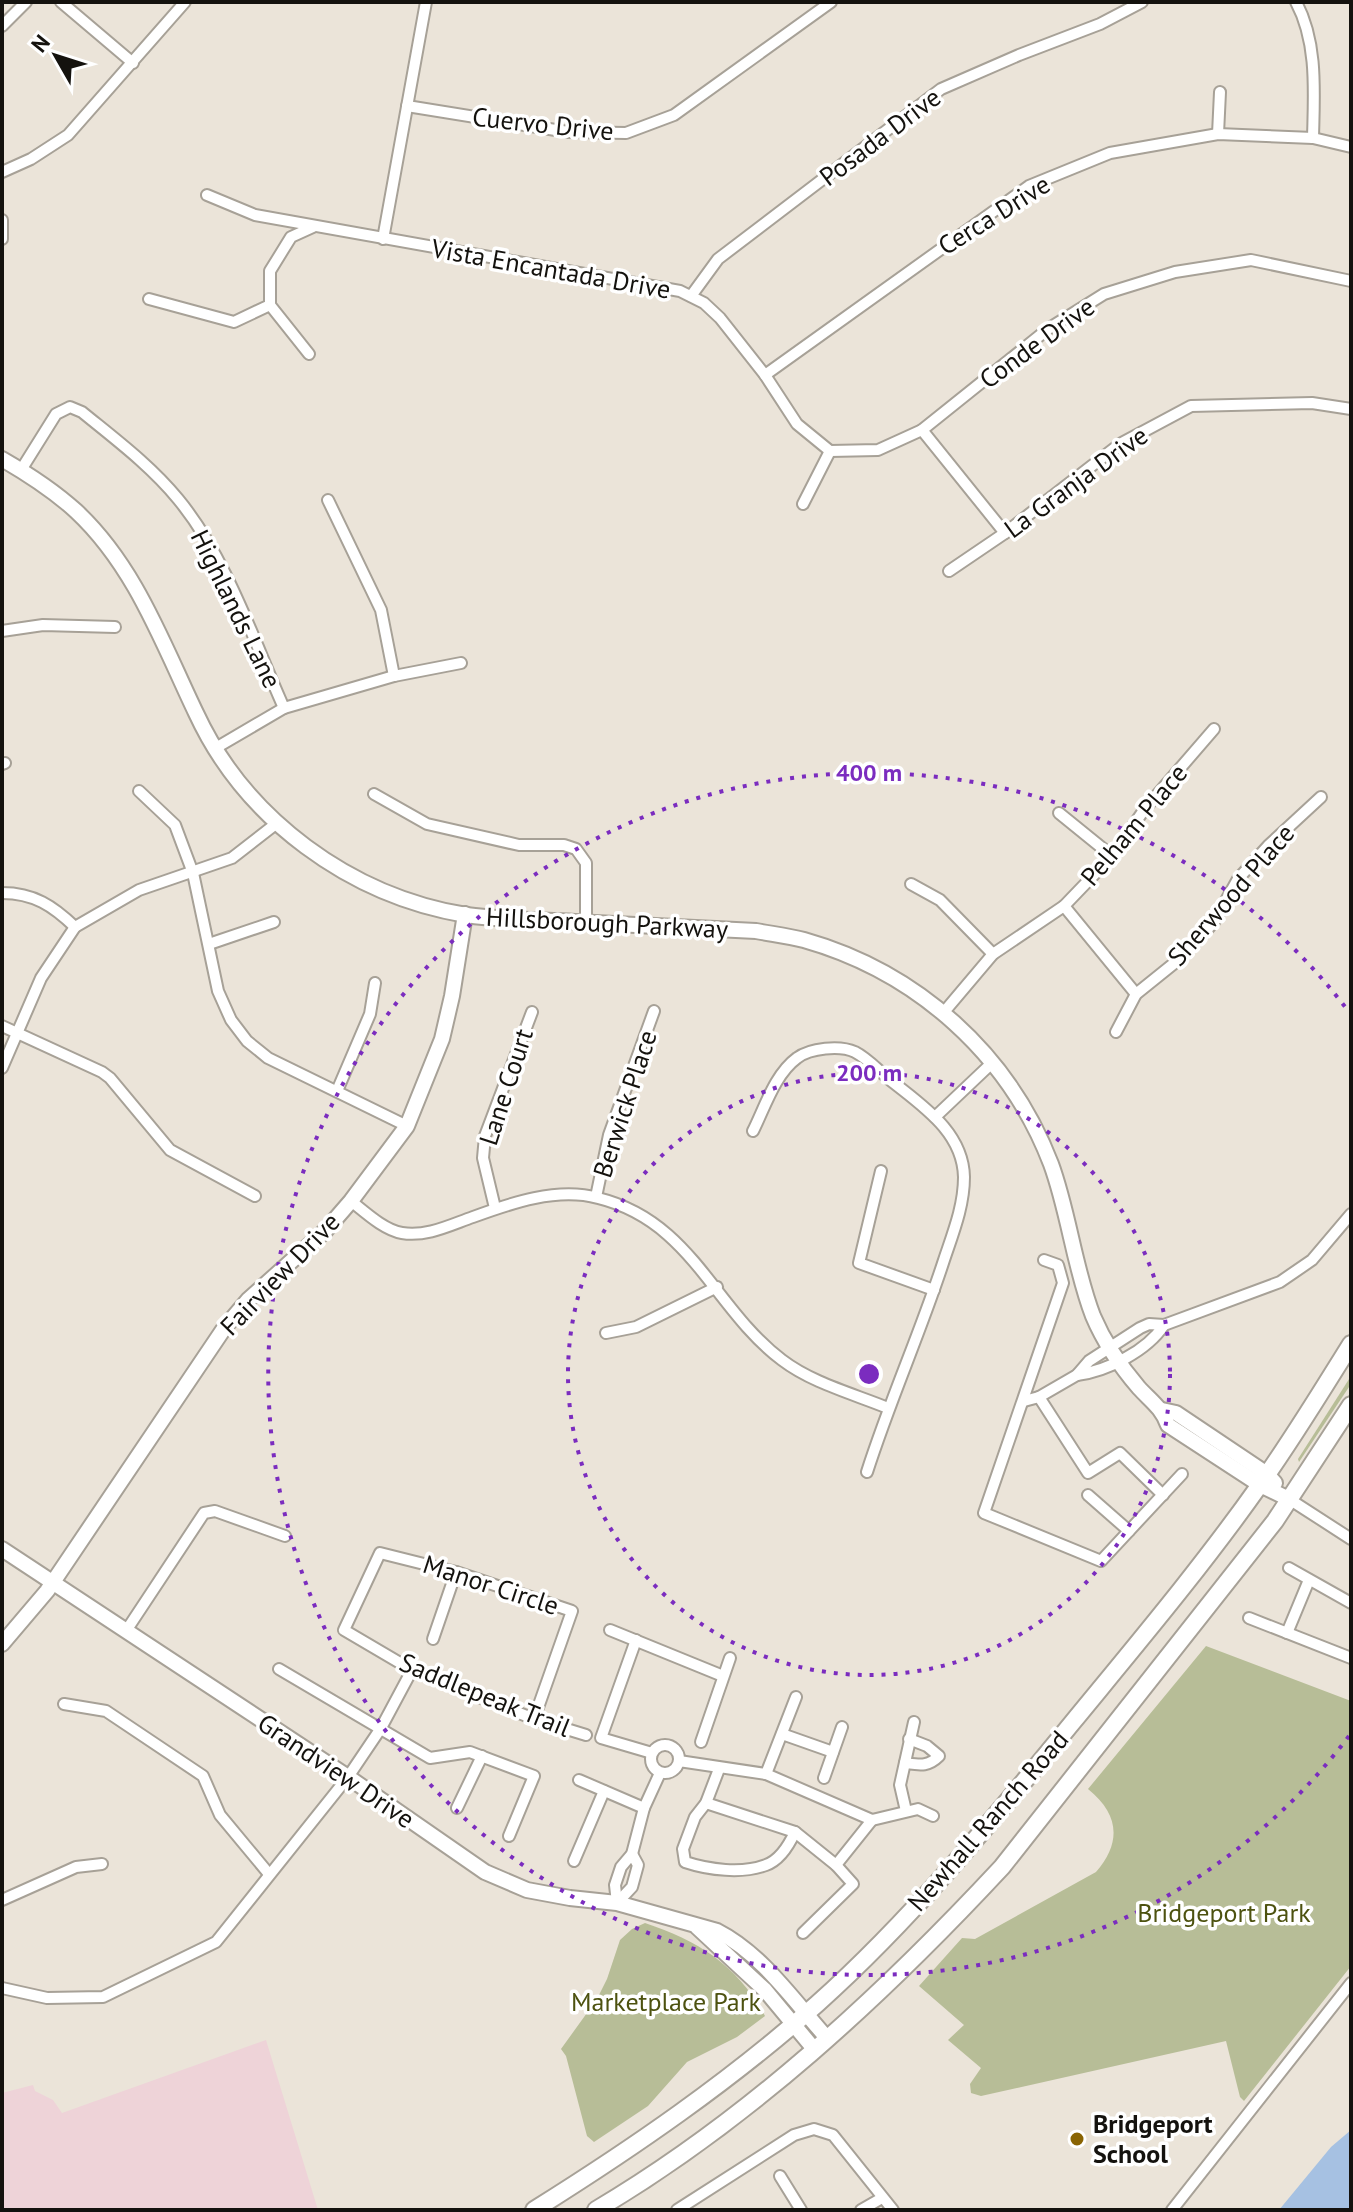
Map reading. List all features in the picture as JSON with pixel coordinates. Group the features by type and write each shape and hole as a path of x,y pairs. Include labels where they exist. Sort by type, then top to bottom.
{"main road":[{"name":"Newhall Ranch Road","path":"534,2210 635,2147 799,2019 916,1907 1004,1806 1198,1568 1264,1480 1351,1344"},
{"name":"Newhall Ranch Road","path":"596,2210 708,2136 820,2044 941,1932 1002,1867 1240,1566 1351,1405"}],"street":[{"path":"2,26 26,2"},
{"path":"61,2 133,63"},
{"path":"2,172 31,159 68,135 185,2"},
{"path":"383,239 426,2"},
{"name":"Cuervo Drive","path":"407,106 568,132 626,133 674,115 831,2"},
{"name":"Posada Drive","path":"691,296 718,259 941,89 1100,24 1142,2"},
{"path":"1296,2 1305,19 1314,73 1313,138"},
{"path":"1218,134 1220,92"},
{"name":"Cerca Drive","path":"765,375 1029,186 1110,153 1218,134 1313,138 1351,147"},
{"name":"Vista Encantada Drive","path":"207,195 255,215 313,227 680,291 704,303 720,318 765,375 797,424 830,451"},
{"path":"2,220 2,239"},
{"path":"309,354 270,305 270,271 291,237 313,227"},
{"name":"Conde Drive","path":"830,451 878,450 922,430 1048,329 1104,294 1175,272 1251,260 1351,281"},
{"path":"149,299 234,322 270,305"},
{"name":"La Granja Drive","path":"949,571 1005,533 1120,444 1191,406 1312,403 1351,409"},
{"name":"Highlands Lane","path":"21,470 56,414 70,407 82,412 144,462 179,499 214,551 284,708"},
{"path":"922,430 1005,533"},
{"path":"803,504 830,451"},
{"name":"Hillsborough Parkway","path":"2,459 77,512 105,543 133,581 214,749 242,786 277,823 327,861 397,896 465,914 756,931 804,940 869,964 944,1012 993,1062 1018,1095 1052,1167 1093,1317 1113,1354 1139,1388 1162,1410 1176,1413 1289,1499"},
{"path":"328,500 381,610 394,676"},
{"path":"2,631 43,625 115,627"},
{"path":"214,749 284,708 394,676 461,663"},
{"name":"Pelham Place","path":"944,1012 993,954 1064,906 1112,856 1144,810 1214,729"},
{"path":"139,791 175,825 193,873 218,991 231,1020 247,1041 268,1058 407,1126"},
{"path":"374,794 427,824 519,845 564,845 576,849 586,863 586,923"},
{"name":"Sherwood Place","path":"1116,1032 1136,994 1182,957 1214,922 1238,879 1321,797"},
{"path":"1059,813 1112,856"},
{"path":"2,1068 41,978 75,927 139,890 232,858 277,823"},
{"path":"911,884 940,900 993,954"},
{"path":"2,893 27,895 42,901 75,927"},
{"path":"1064,906 1136,994"},
{"name":"Fairview Drive","path":"2,1644 53,1582 225,1327 248,1300 325,1231 407,1126 442,1039 465,914"},
{"path":"209,944 274,922"},
{"path":"337,1091 370,1014 375,983"},
{"name":"Berwick Place","path":"596,1197 609,1135 654,1011"},
{"name":"Lane Court","path":"495,1208 483,1158 485,1136 532,1012"},
{"path":"2,1026 102,1072 170,1150 255,1196"},
{"path":"753,1131 781,1075 798,1057 837,1048 856,1052 935,1117 951,1135 961,1157 963,1201 867,1472"},
{"path":"935,1117 993,1062"},
{"path":"881,1171 859,1263 934,1290"},
{"path":"351,1201 399,1233 432,1232 495,1208 545,1195 596,1197 639,1213 671,1235 717,1287 751,1332 783,1361 888,1408"},
{"path":"1024,1401 1039,1397 1077,1375 1095,1372 1149,1324 1164,1325 1280,1282 1312,1260 1351,1214"},
{"path":"1044,1260 1058,1265 1063,1283 984,1513 1101,1561 1182,1474"},
{"path":"606,1333 636,1327 717,1287"},
{"path":"1113,1354 1149,1343 1164,1325"},
{"path":"1039,1397 1088,1473 1120,1453 1163,1495"},
{"path":"1088,1495 1129,1531"},
{"path":"1289,1499 1351,1539"},
{"path":"126,1631 204,1513 215,1511 285,1536"},
{"name":"Grandview Drive","path":"2,1549 348,1777 448,1848 506,1883 570,1898 617,1903 717,1931 759,1963 820,2044"},
{"name":"Manor Circle","path":"344,1630 380,1553 456,1572 572,1611 534,1719"},
{"path":"1289,1568 1351,1603"},
{"path":"433,1639 456,1572"},
{"path":"1287,1633 1309,1580"},
{"path":"1249,1618 1351,1658"},
{"name":"Saddlepeak Trail","path":"344,1630 412,1670 534,1719 586,1735"},
{"path":"610,1630 723,1676"},
{"path":"636,1640 601,1738 652,1753"},
{"path":"701,1742 730,1658"},
{"path":"279,1669 430,1758 470,1752 534,1776 509,1836"},
{"path":"2,1988 47,1998 103,1997 216,1942 348,1777 381,1728 412,1670"},
{"path":"766,1774 796,1697"},
{"path":"64,1704 106,1711 203,1776 220,1815 269,1874"},
{"path":"906,1811 900,1785 914,1722"},
{"path":"824,1778 842,1727"},
{"path":"782,1734 833,1752"},
{"path":"905,1763 922,1766 939,1756 927,1746 909,1739"},
{"path":"663,1745 671,1746 678,1753 679,1761 672,1772 660,1773 651,1763 652,1753 663,1745"},
{"path":"457,1808 482,1756"},
{"path":"679,1761 766,1774 872,1820"},
{"path":"719,1769 683,1849 685,1862 703,1868 730,1869 767,1865 787,1848 795,1832"},
{"path":"617,1903 615,1885 621,1867 632,1854 644,1808 660,1773"},
{"path":"579,1780 644,1808"},
{"path":"574,1861 604,1791"},
{"path":"706,1803 795,1832 836,1865 853,1884 803,1933"},
{"path":"836,1865 872,1820 918,1809 933,1816"},
{"path":"617,1903 632,1887 638,1865 632,1854"},
{"path":"2,1900 76,1867 102,1864"},
{"path":"1172,2210 1351,1983"},
{"path":"677,2210 805,2130 823,2130 833,2135 893,2210"},
{"path":"780,2176 801,2210"},
{"path":"861,2210 882,2198"}],"shaded area":[{"path":"266,2040 318,2210 2,2210 2,2093 33,2085 35,2091 53,2100 62,2113"}],"green space":[{"path":"1351,1376 1351,1384 1299,1462 1298,1459"},
{"name":"Bridgeport Park","path":"1206,1646 1351,1701 1351,1966 1244,2101 1240,2097 1226,2041 981,2096 971,2093 970,2084 981,2068 948,2040 964,2025 919,1986 962,1938 975,1939 1096,1872 1110,1850 1113,1829 1106,1808 1088,1789"},
{"name":"Marketplace Park","path":"645,1923 683,1938 715,1957 742,1982 765,2016 737,2037 687,2062 648,2106 594,2142 587,2136 566,2056 561,2049 597,1999 620,1940"}],"water":[{"path":"1351,2130 1351,2210 1279,2210 1331,2147"}],"place":[{"name":"Bridgeport School","path":"1077,2139"}]}
